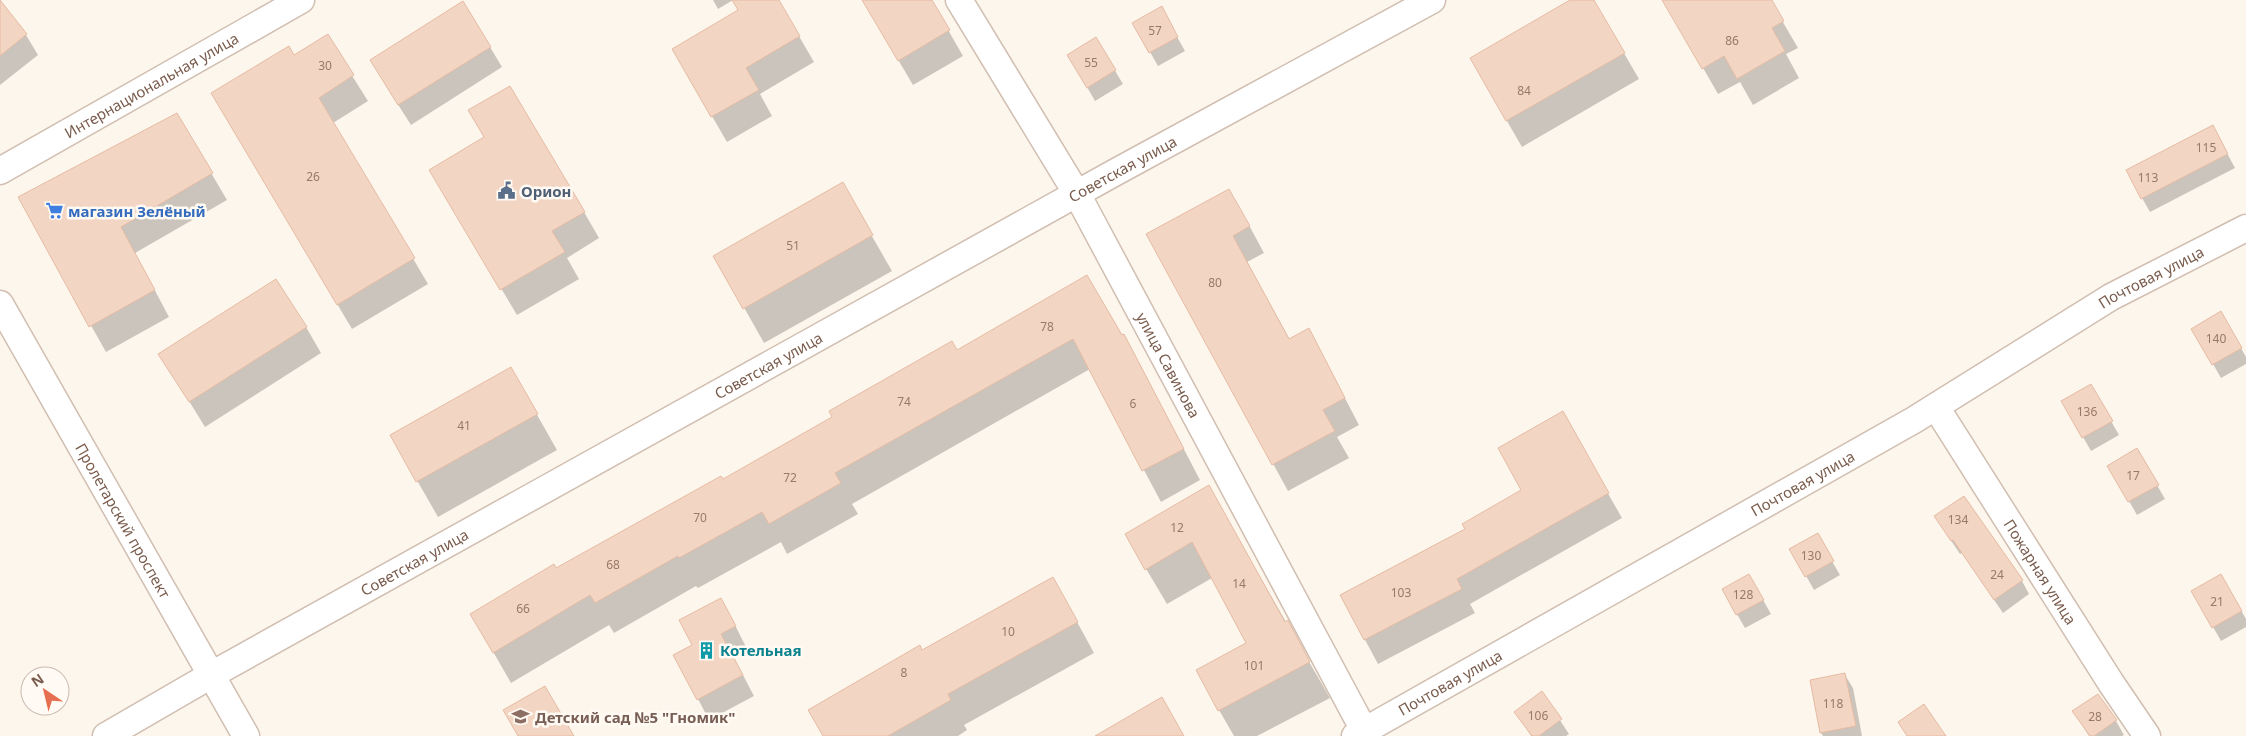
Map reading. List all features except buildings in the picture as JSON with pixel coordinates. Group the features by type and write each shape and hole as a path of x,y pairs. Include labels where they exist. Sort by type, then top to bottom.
{"street":[{"name":"Интернациональная улица","path":"0,171 301,0"},
{"name":"улица Савинова","path":"959,0 1077,194 1362,734"},
{"name":"Советская улица","path":"106,736 213,674 1077,194 1432,0"},
{"name":"Почтовая улица","path":"1362,734 1936,407 2111,297 2246,228"},
{"name":"Пролетарский проспект","path":"0,304 213,674 246,736"},
{"name":"Пожарная улица","path":"1936,407 2111,683 2148,736"}],"place":[{"name":"Орион","path":"507,191"},
{"name":"магазин Зелёный","path":"54,211"},
{"name":"Котельная","path":"706,650"},
{"name":"Детский сад №5 \"Гномик\"","path":"521,717"}]}
